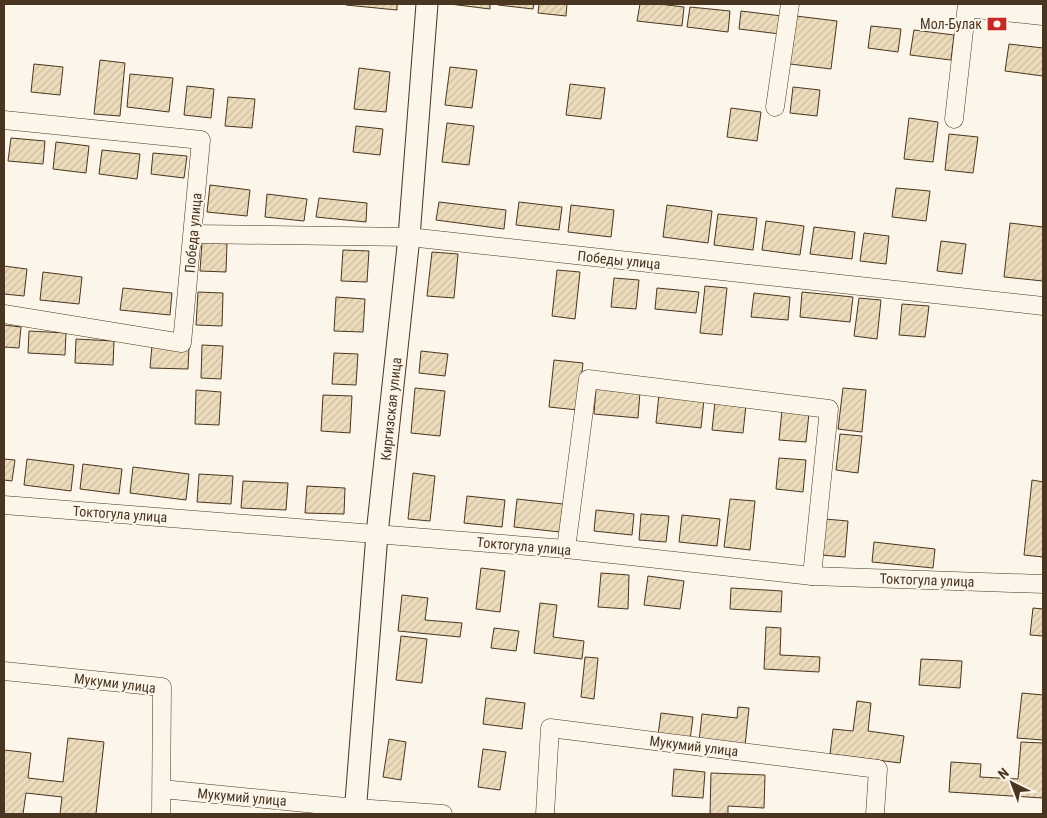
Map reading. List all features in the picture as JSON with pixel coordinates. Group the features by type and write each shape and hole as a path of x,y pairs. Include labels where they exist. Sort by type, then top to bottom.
{"main road":[{"path":"975,4 1043,11"}],"street":[{"name":"Киргизская улица","path":"355,811 377,534 409,237 427,4"},
{"path":"775,107 790,4"},
{"path":"954,119 967,4"},
{"name":"Победа улица","path":"4,120 201,140 182,343 4,314"},
{"name":"Победы улица","path":"193,234 409,237 1043,306"},
{"path":"566,549 588,379 829,409 812,576"},
{"name":"Токтогула улица","path":"4,505 566,549 812,576 1043,584"},
{"name":"Мукуми улица","path":"4,670 162,687 161,814"},
{"name":"Мукумий улица","path":"546,814 550,728 878,769 876,814"},
{"name":"Мукумий улица","path":"162,789 355,811 443,814"}],"building":[{"path":"397,4 397,10 346,5"},
{"path":"450,4 490,4 490,9"},
{"path":"498,4 534,4 533,9"},
{"path":"539,4 567,4 566,16 538,13"},
{"path":"640,4 684,7 682,26 637,21"},
{"path":"690,7 730,11 728,32 687,27"},
{"path":"741,11 782,16 780,34 739,29"},
{"path":"796,16 837,21 831,69 790,64"},
{"path":"871,26 901,29 898,52 868,48"},
{"path":"914,30 954,35 951,60 910,55"},
{"path":"1009,44 1043,48 1043,76 1005,71"},
{"path":"100,60 125,63 120,116 94,114"},
{"path":"34,64 63,67 60,95 31,92"},
{"path":"450,67 477,70 472,108 445,105"},
{"path":"359,68 390,72 386,112 354,109"},
{"path":"130,74 173,78 169,112 127,107"},
{"path":"570,84 605,88 601,119 566,115"},
{"path":"187,86 214,89 211,118 184,115"},
{"path":"793,87 820,90 817,116 790,113"},
{"path":"228,97 255,99 252,128 225,126"},
{"path":"731,108 761,112 757,141 727,137"},
{"path":"909,118 938,122 933,162 904,159"},
{"path":"447,123 474,126 469,165 442,162"},
{"path":"356,126 383,129 380,155 353,152"},
{"path":"949,134 978,137 973,173 945,170"},
{"path":"11,138 45,141 43,164 8,161"},
{"path":"56,142 89,146 86,173 53,169"},
{"path":"102,150 140,154 137,179 99,174"},
{"path":"153,153 187,156 184,178 151,174"},
{"path":"210,185 250,190 247,216 207,212"},
{"path":"896,188 930,191 926,221 892,217"},
{"path":"267,194 307,199 304,221 265,217"},
{"path":"319,198 367,203 366,222 316,217"},
{"path":"439,202 506,210 504,229 436,220"},
{"path":"519,202 562,207 559,230 516,225"},
{"path":"571,205 614,210 611,237 568,232"},
{"path":"667,205 712,211 708,243 663,237"},
{"path":"718,214 757,218 753,250 714,245"},
{"path":"766,221 804,226 800,255 762,250"},
{"path":"1010,223 1043,227 1043,281 1004,277"},
{"path":"814,227 855,232 852,259 810,254"},
{"path":"864,233 889,236 886,264 860,261"},
{"path":"941,241 966,244 962,274 937,271"},
{"path":"202,242 227,244 226,272 200,271"},
{"path":"343,250 369,251 367,282 341,281"},
{"path":"432,252 458,254 454,298 427,296"},
{"path":"4,266 27,269 24,296 4,294"},
{"path":"557,270 580,272 575,319 552,316"},
{"path":"43,272 82,277 79,304 40,300"},
{"path":"614,278 639,280 636,309 611,307"},
{"path":"705,286 727,288 722,335 700,333"},
{"path":"123,288 172,293 170,315 120,310"},
{"path":"657,288 699,292 696,313 655,309"},
{"path":"198,292 223,293 222,326 196,325"},
{"path":"802,292 853,297 850,322 800,317"},
{"path":"754,293 790,297 788,320 751,317"},
{"path":"336,297 365,299 363,332 334,331"},
{"path":"859,298 881,300 877,339 854,336"},
{"path":"902,304 929,306 925,337 899,335"},
{"path":"4,325 21,327 19,348 4,347"},
{"path":"29,331 66,333 65,355 28,353"},
{"path":"76,339 114,341 113,365 75,363"},
{"path":"152,345 189,347 188,369 150,368"},
{"path":"202,345 223,346 221,379 201,378"},
{"path":"421,351 448,354 445,376 419,373"},
{"path":"334,353 358,354 356,385 332,384"},
{"path":"554,360 583,363 578,410 549,407"},
{"path":"415,388 445,391 440,436 411,433"},
{"path":"596,388 640,392 638,418 594,414"},
{"path":"843,388 866,390 862,432 838,429"},
{"path":"196,390 221,392 219,425 195,424"},
{"path":"659,394 704,399 701,428 656,423"},
{"path":"323,395 352,396 350,433 321,431"},
{"path":"715,402 746,405 743,433 712,430"},
{"path":"782,410 809,413 806,442 779,440"},
{"path":"840,434 862,436 858,473 836,470"},
{"path":"779,458 806,460 803,492 776,489"},
{"path":"4,459 15,460 12,481 4,480"},
{"path":"27,459 74,465 71,491 24,485"},
{"path":"83,464 122,469 119,494 80,489"},
{"path":"133,467 189,474 186,500 130,493"},
{"path":"413,473 435,476 430,521 408,519"},
{"path":"199,474 233,476 231,504 197,502"},
{"path":"1032,480 1043,482 1043,557 1024,555"},
{"path":"243,481 288,483 286,510 241,508"},
{"path":"307,486 345,488 344,514 305,513"},
{"path":"467,496 505,500 502,527 464,523"},
{"path":"517,499 563,504 560,532 514,527"},
{"path":"730,499 755,501 750,550 724,547"},
{"path":"596,510 634,514 632,535 594,531"},
{"path":"641,514 669,516 666,542 639,540"},
{"path":"682,515 720,519 717,546 679,542"},
{"path":"825,519 848,521 845,557 821,555"},
{"path":"874,542 935,549 933,568 872,562"},
{"path":"481,568 505,571 500,612 476,609"},
{"path":"601,573 629,575 628,609 598,607"},
{"path":"648,576 684,581 680,609 644,605"},
{"path":"731,588 782,591 781,612 730,609"},
{"path":"402,595 428,598 425,620 462,623 460,637 398,631"},
{"path":"540,603 557,605 553,637 584,641 582,659 534,653"},
{"path":"1033,608 1043,609 1043,636 1030,635"},
{"path":"766,627 781,628 780,655 820,657 819,672 764,669"},
{"path":"494,628 519,631 516,651 491,648"},
{"path":"401,636 427,639 422,683 396,680"},
{"path":"585,657 598,658 594,699 581,697"},
{"path":"921,659 962,661 960,688 919,685"},
{"path":"1022,693 1043,695 1043,740 1017,738"},
{"path":"486,698 525,703 522,729 483,724"},
{"path":"857,701 871,703 868,731 904,736 900,763 830,754 833,729 853,731"},
{"path":"738,707 749,708 745,746 699,741 702,714 737,718"},
{"path":"661,713 693,717 690,740 658,735"},
{"path":"68,738 104,742 96,814 60,814 62,797 26,793 23,814 4,814 4,750 31,753 28,778 63,782"},
{"path":"389,739 406,742 401,780 383,777"},
{"path":"1021,742 1043,743 1043,798 949,792 951,762 981,764 980,777 1018,779"},
{"path":"483,749 506,752 500,790 478,787"},
{"path":"674,769 705,772 703,798 672,796"},
{"path":"711,773 765,775 764,808 728,806 728,814 710,814"}],"place":[{"name":"Мол-Булак","path":"997,24"}]}
